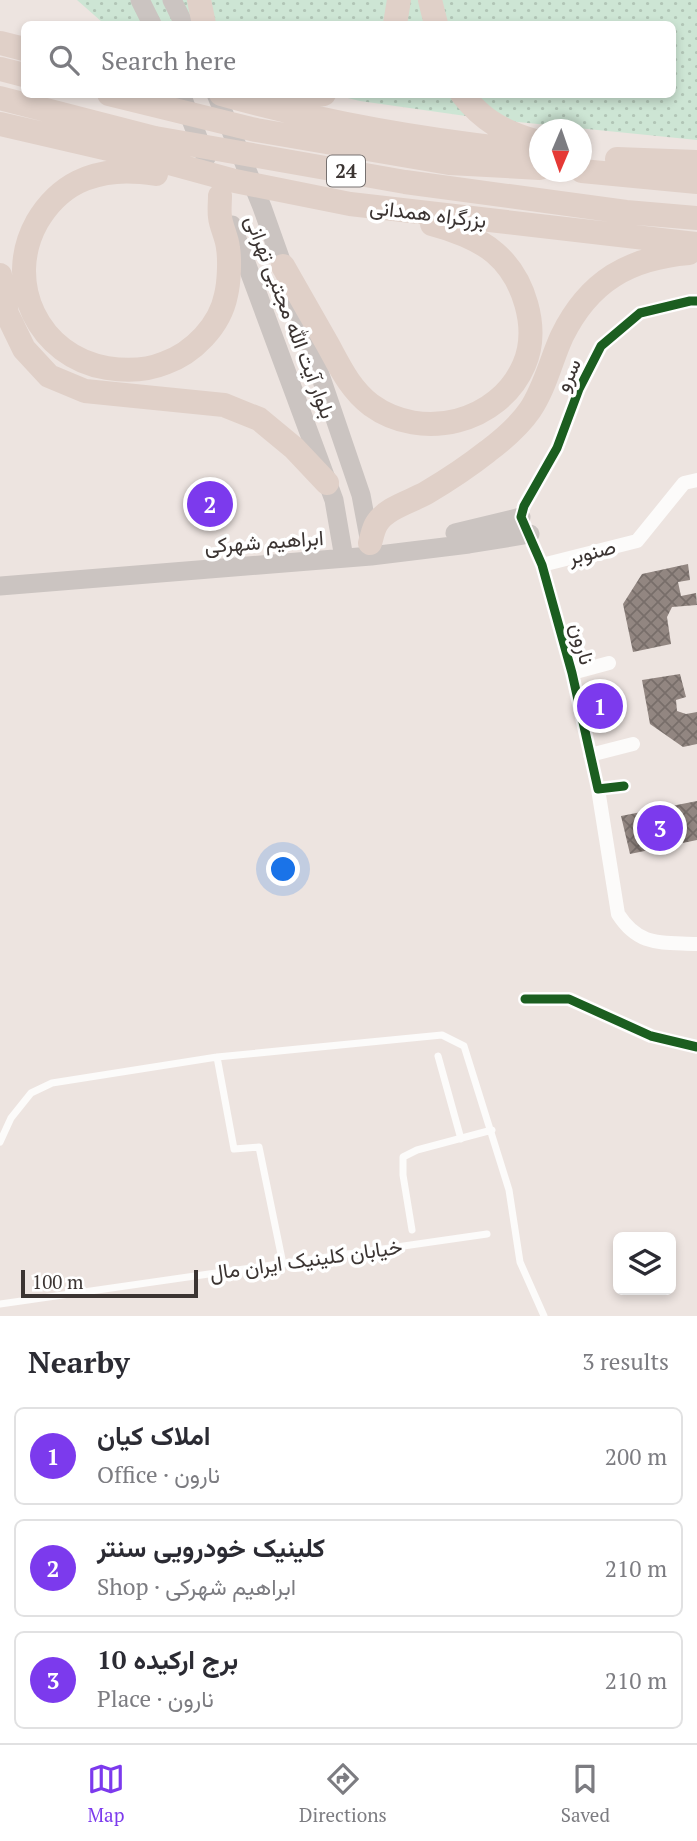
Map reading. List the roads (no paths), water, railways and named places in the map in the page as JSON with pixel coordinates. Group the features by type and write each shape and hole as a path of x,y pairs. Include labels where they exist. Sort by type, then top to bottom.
{"highway":[{"path":"199,0 203,21"},
{"path":"396,21 399,0"},
{"path":"430,0 435,21"},
{"path":"0,69 21,74"},
{"name":"بزرگراه همدانی","path":"0,98 155,138 393,180 571,205 697,218"},
{"name":"24","path":"126,98 270,132 449,163 529,167"},
{"path":"233,98 347,123 529,151"},
{"path":"245,101 298,98"},
{"path":"466,98 491,124 507,133 529,139"},
{"name":"بزرگراه همدانی","path":"0,124 169,163 228,189 697,244"},
{"path":"592,160 697,162"},
{"path":"592,161 697,182"},
{"path":"126,170 228,189 220,217 228,247 226,295 211,328 189,352 159,366 122,370 97,366 74,357 54,343 40,325 29,302 23,277 26,251 32,232 52,201 78,182 126,170"},
{"path":"283,266 348,381 358,394 382,411 397,419 414,423 447,423 479,413 503,395 520,373 528,350 528,317 517,279 494,252 467,237 436,225 350,204"},
{"path":"370,549 377,522 391,510 424,494 470,465 499,442 530,411 563,335 591,295 610,276 650,259 697,253"},
{"path":"0,275 7,314 24,349 49,376 85,391 224,405 259,419 295,448 327,483"}],"main road":[{"path":"140,0 150,21"},
{"path":"172,0 182,21"},
{"name":"بلوار آیت الله مجتبی تهرانی","path":"183,98 228,189 327,483 338,521 343,552"},
{"name":"بلوار آیت الله مجتبی تهرانی","path":"220,98 262,207 361,495 370,549"},
{"path":"338,521 353,526 365,518"},
{"name":"ابراهیم شهرکی","path":"0,586 370,549 526,525"},
{"name":"ابراهیم شهرکی","path":"0,575 343,552"}],"street":[{"name":"سرو","path":"526,525 524,506 557,448 579,389 601,346 640,313 697,301"},
{"name":"صنوبر","path":"542,565 637,541 684,483 697,480"},
{"name":"نارون","path":"526,525 542,565 572,673 597,789 618,914 627,929 643,939 697,944"},
{"path":"572,673 609,663"},
{"path":"590,755 633,744"},
{"path":"597,789 624,786"},
{"path":"525,999 569,999 651,1036 697,1047"}],"lane":[{"path":"0,1142 10,1118 31,1093 52,1083 217,1057 442,1035 464,1046 509,1189 520,1262 544,1316"},
{"path":"438,1056 461,1139"},
{"path":"217,1057 234,1149 259,1147 283,1264"},
{"path":"412,1230 402,1175 403,1157 417,1150 492,1130"},
{"name":"خیابان کلینیک ایران مال","path":"0,1304 487,1234"}],"place":[{"name":"کلینیک خودرویی سنتر","path":"210,504"},
{"name":"املاک کیان","path":"600,706"},
{"name":"برج ارکیده 10","path":"660,828"}]}
